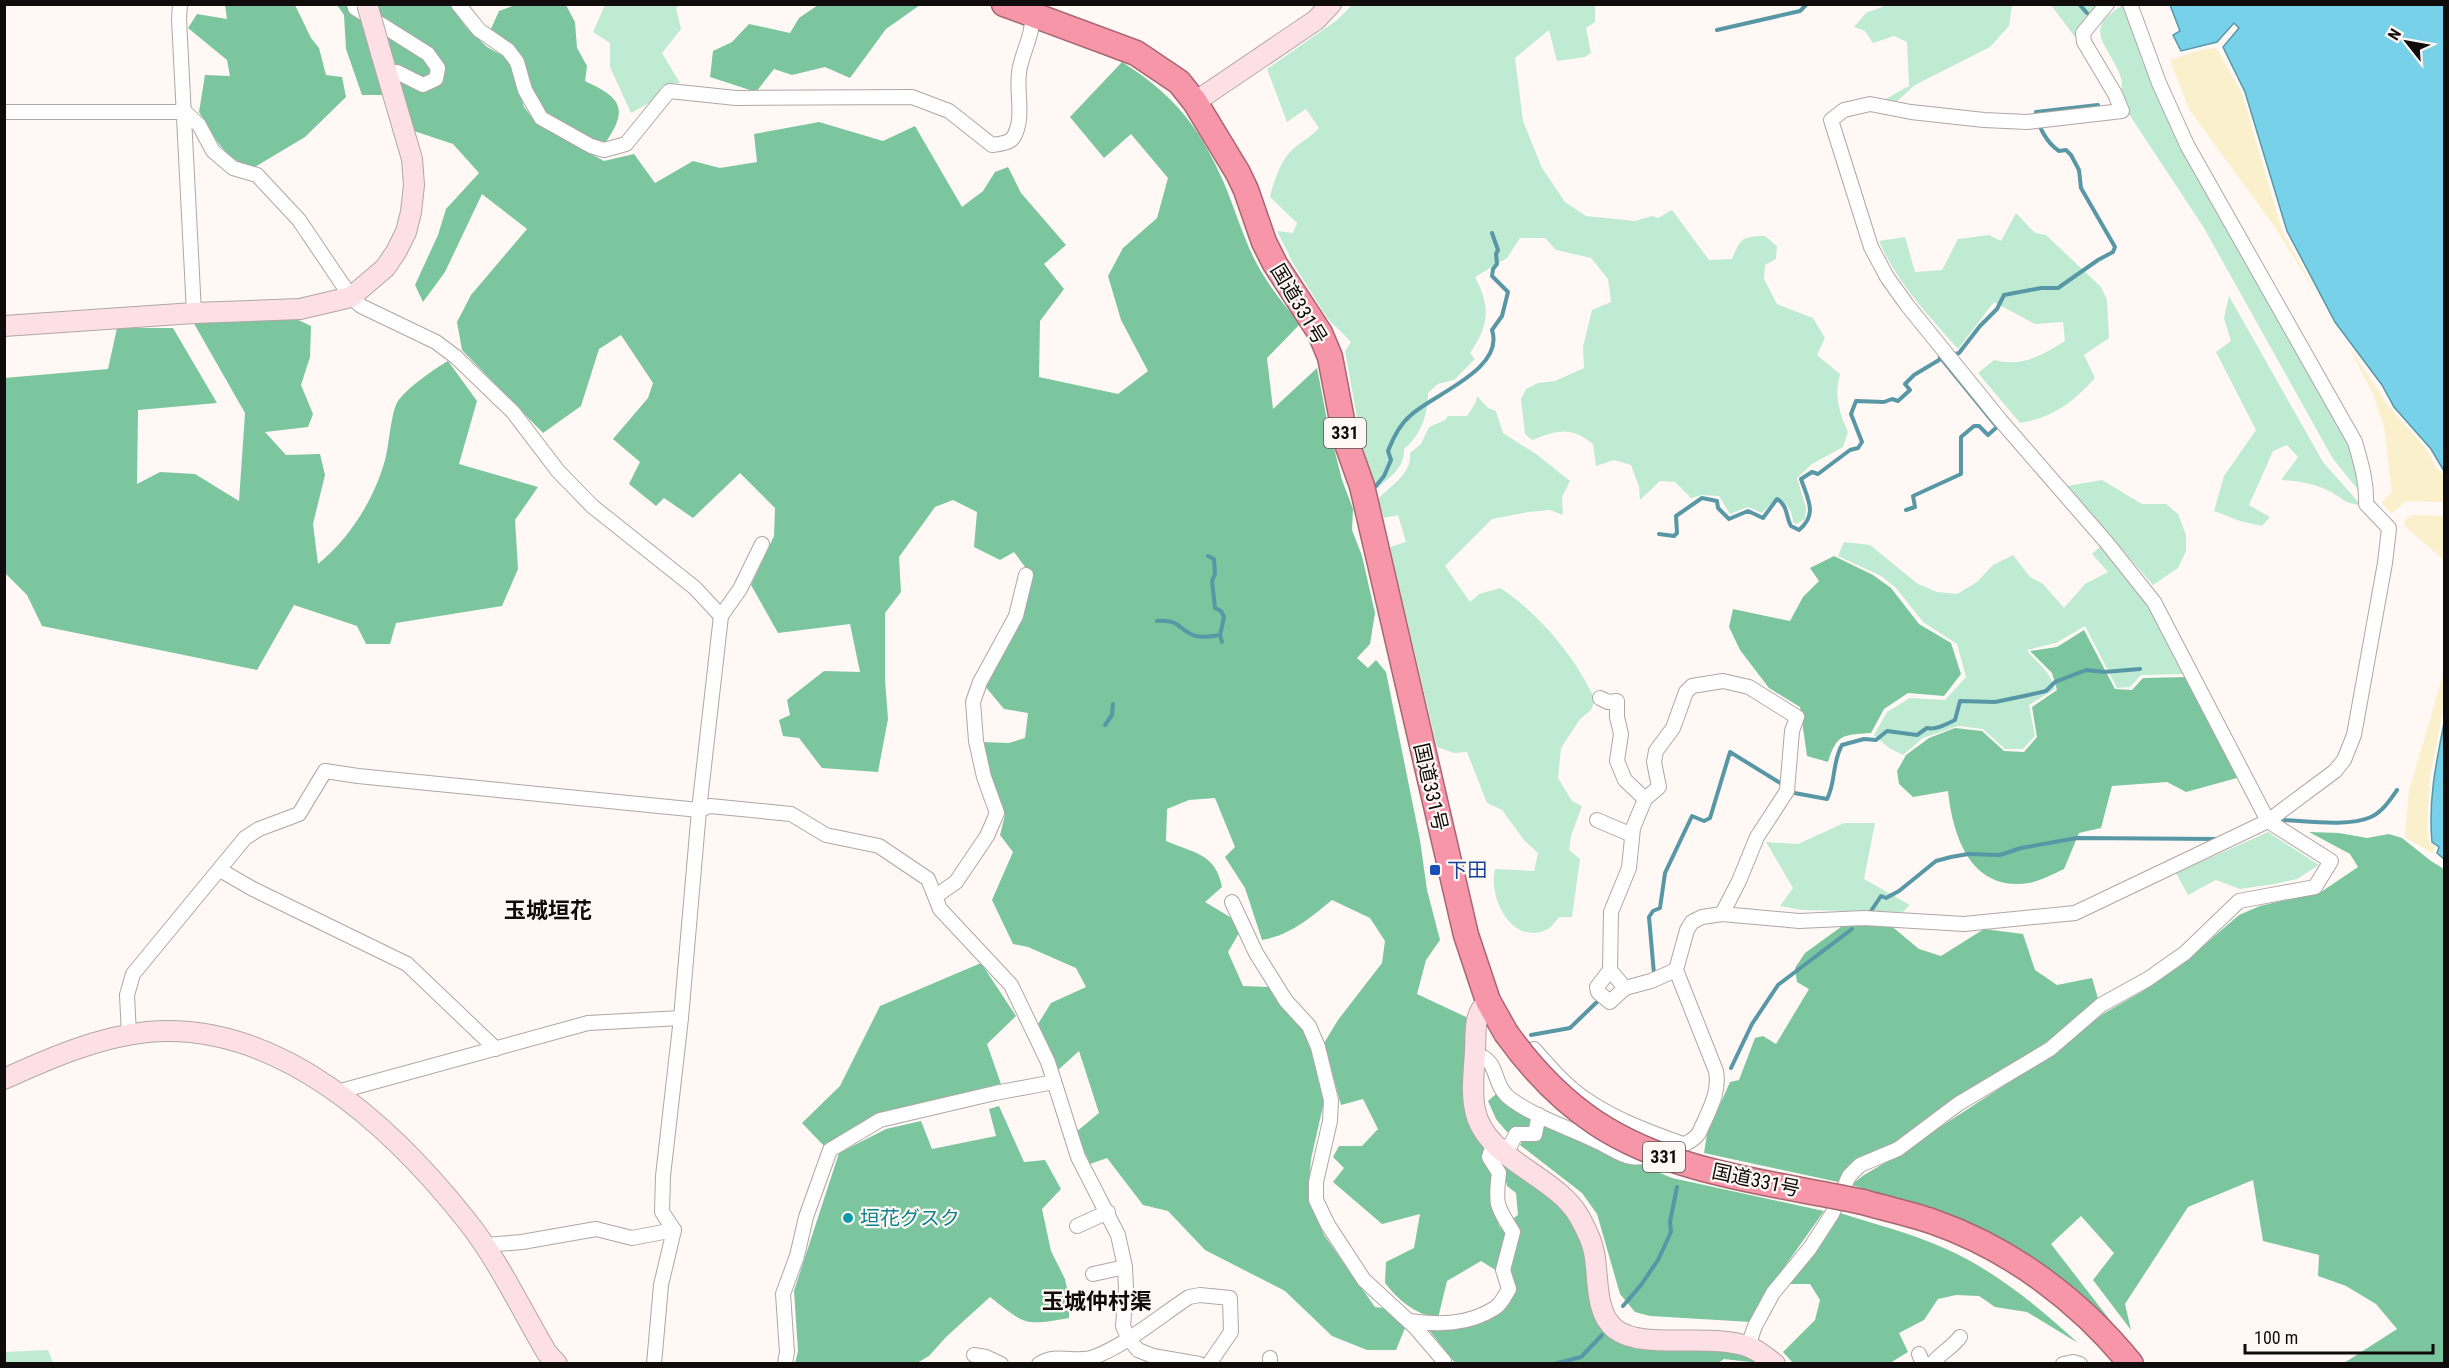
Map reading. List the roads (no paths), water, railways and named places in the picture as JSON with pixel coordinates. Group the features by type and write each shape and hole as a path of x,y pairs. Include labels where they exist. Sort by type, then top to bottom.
{"highway":[{"name":"国道331号","path":"1004,4 1030,9 1136,53 1179,82 1196,102 1242,181 1264,242 1275,264 1320,333 1330,357 1346,441 1362,486 1466,935 1488,1001 1506,1033 1538,1074 1575,1108 1597,1124 1651,1153 1713,1172 1863,1202 1934,1222 1997,1251 2049,1284 2072,1302 2116,1344 2131,1364"}],"main road":[{"path":"4,326 194,313 300,309 351,297 385,268 406,232 414,185 412,159 367,4"},
{"path":"1196,102 1316,20 1331,4"},
{"path":"1488,1001 1477,1014 1473,1089 1475,1112 1481,1126 1498,1147 1560,1193 1576,1209 1594,1250 1602,1311 1614,1328 1631,1337 1711,1340 1748,1346 1776,1364"},
{"path":"4,1079 60,1055 129,1035 148,1032 201,1033 230,1039 261,1050 317,1078 338,1092 403,1151 468,1222 484,1245 547,1353 557,1364"}],"street":[{"path":"180,4 194,313"},
{"path":"354,4 355,8 428,54 438,68 436,79 423,85 397,72 386,75"},
{"path":"458,4 479,30 508,50 517,62 525,90 541,118 591,146 604,150 626,144 669,91 736,98 912,98 949,111 992,145 1009,141 1013,139 1019,118 1018,73 1033,21 1030,9"},
{"path":"1748,1346 1755,1326 1773,1293 1810,1248 1832,1214 1850,1176 1860,1165 1898,1149 1958,1104 2050,1049 2101,1005 2148,979 2185,953 2240,901 2315,887 2331,861 2268,820 2154,602 1907,305 1879,265 1871,247 1831,120 1844,110 1870,104 1911,112 2027,122 2122,111 2115,94 2084,42 2083,33 2107,4"},
{"path":"1475,1054 1488,1059 1495,1070 1500,1090 1511,1100 1539,1115 1631,1157 1674,1151 1698,1137 1719,1086 1716,1071 1676,970 1683,942 1692,922 1702,917 1722,914 1799,921 1864,918 1964,924 2075,913 2268,820 2328,777 2344,760 2354,735 2385,563 2388,528 2366,504 2365,478 2355,442 2187,145 2159,83 2130,4"},
{"path":"4,112 185,112 199,125 213,151 233,168 257,175 299,220 351,297 361,306 436,342 456,357 513,412 558,471 592,506 695,588 721,616"},
{"path":"654,1364 661,1285 674,1230 662,1212 663,1176 681,1018 699,810 721,616 740,589 762,544"},
{"path":"936,896 956,882 987,836 997,813 984,777 976,741 973,702 980,682 1016,616 1026,575"},
{"path":"1676,970 1651,981 1625,988 1610,1002 1598,992 1597,987 1610,970 1611,912 1629,867 1632,835 1645,799 1659,787 1654,762 1656,751 1673,728 1686,692 1692,686 1723,681 1749,687 1797,717 1792,731 1787,791 1757,837 1739,881 1722,914"},
{"path":"1600,698 1608,702 1617,701 1617,717 1621,734 1617,761 1625,780 1645,799"},
{"path":"129,1035 127,995 133,974 245,838 259,829 298,814 325,771 358,777 699,810 710,806 791,814 826,835 879,846 928,879 940,909 1011,985 1048,1062 1078,1156 1118,1234 1125,1267 1123,1326 1128,1338 1137,1350 1152,1356 1199,1364"},
{"path":"1597,820 1632,835"},
{"path":"220,870 253,889 407,964 496,1049"},
{"path":"1232,902 1256,953 1286,1001 1309,1026 1318,1047 1332,1100 1330,1121 1316,1182 1316,1200 1328,1226 1364,1280 1409,1321 1444,1361 1443,1364"},
{"path":"1610,970 1625,988"},
{"path":"338,1092 588,1023 681,1018"},
{"path":"1534,1049 1556,1074 1585,1099 1635,1126 1683,1144"},
{"path":"785,1364 787,1352 783,1294 797,1256 806,1217 830,1150 880,1120 995,1093 1054,1082"},
{"path":"1409,1321 1439,1325 1468,1319 1496,1308 1509,1289 1503,1270 1513,1232 1498,1209 1496,1193 1499,1173 1489,1157 1491,1151 1498,1147 1509,1146 1516,1134 1535,1134 1539,1115"},
{"path":"1077,1226 1108,1212"},
{"path":"484,1245 522,1242 596,1229 632,1238 674,1230"},
{"path":"1093,1274 1125,1267"},
{"path":"1039,1364 1044,1360 1064,1358 1090,1359 1111,1350 1189,1296 1230,1298 1231,1332 1209,1364"},
{"path":"1932,1364 1936,1358 1953,1347 1960,1337"},
{"path":"974,1355 986,1357 1001,1364"},
{"path":"2063,1364 2073,1362 2080,1364"}],"water":[{"path":"2170,5 2444,5 2444,471 2431,449 2394,407 2382,385 2335,322 2287,231 2245,92 2223,47 2239,28 2234,23 2217,42 2181,51 2173,35 2180,31"},
{"path":"2444,723 2444,859 2437,853 2439,847 2432,842 2431,812"}],"waterway":[{"path":"1717,30 1800,11 1807,4"},
{"path":"2079,4 2087,13"},
{"path":"1952,355 1959,353 1997,309 2004,295 2041,288 2058,288 2113,252 2115,247 2081,188 2079,170 2071,155 2066,150 2059,151 2051,144 2041,129 2036,112 2098,105"},
{"path":"1376,486 1384,476 1391,460 1388,451 1403,423 1422,407 1465,379 1488,357 1493,344 1492,330 1502,316 1508,292 1492,276 1497,264 1498,250 1492,233"},
{"path":"1906,510 1915,507 1913,496 1961,474 1961,437 1974,426 1979,426 1988,435 1997,427 1940,357"},
{"path":"1659,534 1674,536 1677,533 1676,516 1702,498 1717,501 1718,508 1729,519 1748,511 1763,518 1777,499 1785,508 1791,526 1799,530 1805,524 1810,512 1801,479 1812,472 1818,474 1850,450 1858,448 1862,442 1851,414 1856,401 1884,402 1892,399 1898,401 1910,390 1905,384 1914,375 1944,357"},
{"path":"1208,556 1214,559 1215,574 1212,581 1215,608 1221,611 1224,617 1220,635"},
{"path":"1157,621 1171,622 1196,636 1220,635 1222,642"},
{"path":"1789,792 1827,799 1842,745 1864,739 1876,740 1887,731 1917,735 1927,728 1934,728 1955,720 1960,701 1995,702 2046,691 2055,682 2086,670 2104,672 2140,669"},
{"path":"1105,725 1112,715 1113,704"},
{"path":"1654,974 1649,917 1653,911 1660,908 1665,873 1692,816 1704,821 1710,818 1730,752 1785,786"},
{"path":"2282,820 2328,823 2362,820 2379,812 2397,790"},
{"path":"1871,911 1881,896 1886,898 1899,891 1936,861 1951,857 1968,854 2000,855 2021,848 2077,838 2218,839"},
{"path":"1731,1068 1752,1024 1778,985 1852,929"},
{"path":"1531,1035 1570,1028 1600,999"},
{"path":"1623,1306 1658,1260 1671,1232 1670,1222 1677,1187"},
{"path":"1554,1364 1581,1357 1602,1335"}],"place":[{"name":"下田","path":"1435,870"},
{"name":"垣花グスク","path":"848,1218"}],"district":[{"name":"玉城垣花","path":"548,910"},
{"name":"玉城仲村渠","path":"1097,1301"}]}
